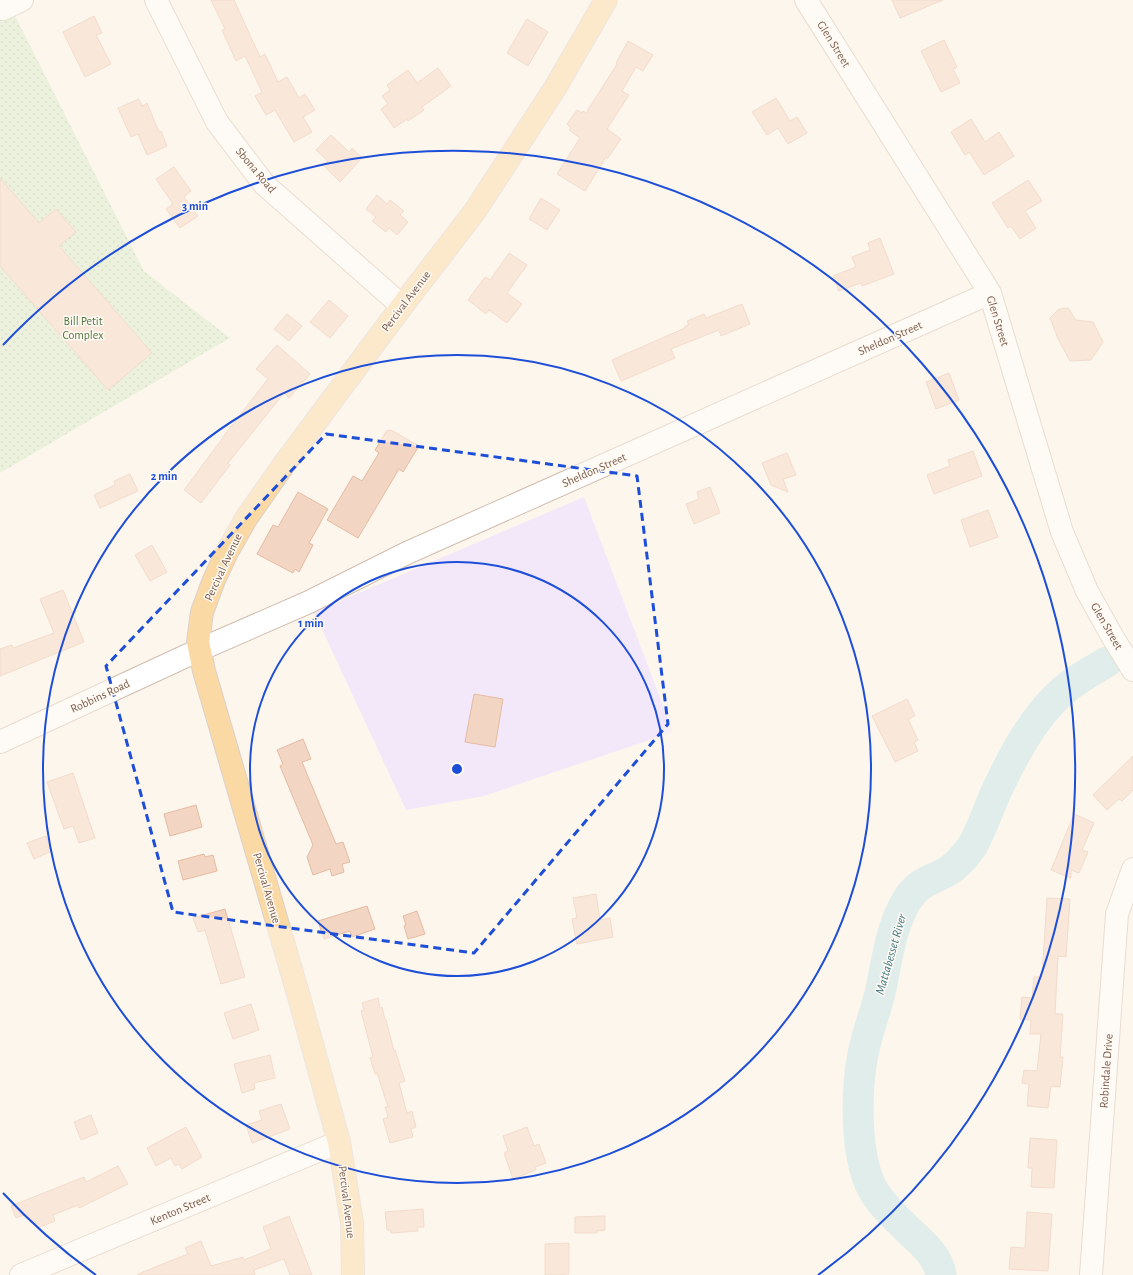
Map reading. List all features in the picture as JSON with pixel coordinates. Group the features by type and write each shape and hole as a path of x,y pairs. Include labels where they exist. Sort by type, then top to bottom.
{"main road":[{"name":"Percival Avenue","path":"353,1275 352,1223 339,1142 299,997 199,650 198,635 202,612 214,580 227,552 247,517 285,463 475,211 555,88 606,0"}],"street":[{"path":"0,9 22,0"},
{"name":"Sbona Road","path":"156,0 218,122 264,184 402,306"},
{"name":"Glen Street","path":"806,0 990,293 1062,532 1074,564 1112,636 1133,670"},
{"name":"Sheldon Street","path":"199,650 309,602 414,550 990,293"},
{"name":"Robbins Road","path":"0,742 199,650"},
{"name":"Robindale Drive","path":"1091,1275 1117,914 1133,869"},
{"name":"Kenton Street","path":"21,1275 339,1142"}],"highlighted area":[{"path":"326,434 637,476 668,724 474,953 173,912 106,666"}],"shaded area":[{"path":"584,497 673,732 484,796 406,810 314,612"}],"green space":[{"name":"Bill Petit Complex","path":"0,0 7,0 144,271 230,338 0,473"}],"building":[{"path":"211,0 234,0 260,57 265,54 278,82 287,77 299,98 305,94 315,110 303,117 312,132 294,142 275,110 266,115 255,96 262,92 245,56 236,61 222,30 225,29"},
{"path":"892,0 943,0 900,18"},
{"path":"94,16 102,33 96,35 111,64 85,77 63,32"},
{"path":"527,19 548,32 528,66 507,53"},
{"path":"944,40 957,67 953,69 960,83 941,92 921,51"},
{"path":"628,41 653,55 643,71 636,67 622,91 629,95 607,129 621,139 608,158 606,157 585,191 557,174 580,138 569,130 571,128 567,124 577,110 582,113 583,111 586,113 617,64 616,63"},
{"path":"438,68 451,86 422,107 424,110 408,121 407,119 394,128 381,109 388,104 382,96 390,90 387,85 408,70 417,83"},
{"path":"776,98 790,121 797,117 807,133 788,144 778,128 767,135 752,112"},
{"path":"139,99 142,106 147,103 159,132 161,131 167,146 147,155 138,134 131,137 118,108"},
{"path":"971,119 985,142 999,132 1014,156 984,175 969,152 965,155 951,132"},
{"path":"331,135 349,152 352,148 362,158 340,182 323,165 328,161 316,150"},
{"path":"174,167 191,191 184,197 198,216 180,228 166,209 173,204 156,179"},
{"path":"0,178 39,223 56,209 76,232 59,246 152,353 108,390 0,266"},
{"path":"1028,180 1042,201 1025,211 1036,228 1020,239 1011,226 1008,228 992,203"},
{"path":"377,195 387,204 390,200 404,211 400,215 408,222 397,235 389,228 386,232 372,221 376,217 366,209"},
{"path":"541,198 560,210 547,230 529,219"},
{"path":"880,238 894,274 862,286 861,283 839,291 833,276 856,267 852,257 870,250 868,243"},
{"path":"509,253 527,265 507,293 522,304 507,323 489,310 486,314 468,300 485,277 490,280"},
{"path":"329,300 348,316 330,338 310,322"},
{"path":"742,304 750,324 721,336 719,330 671,349 675,358 621,381 612,360 685,328 685,326 689,325 687,321 704,314 706,318"},
{"path":"1068,308 1076,320 1093,322 1103,342 1091,360 1070,361 1058,339 1050,318 1059,309"},
{"path":"287,314 302,326 289,341 274,329"},
{"path":"277,345 310,374 289,398 284,393 228,463 230,465 201,503 184,490 268,379 256,369"},
{"path":"949,373 959,400 936,409 926,382"},
{"path":"387,430 391,430 419,446 403,472 399,469 358,538 327,520 353,476 362,481 379,453 375,450"},
{"path":"973,451 982,476 934,494 927,475 950,466 948,460"},
{"path":"787,453 796,475 783,479 788,492 771,485 762,463"},
{"path":"130,474 138,491 100,508 94,495 115,485 114,481"},
{"path":"710,487 720,513 694,524 686,504 699,499 697,492"},
{"path":"298,492 328,509 309,543 313,545 299,572 295,569 293,573 257,554 273,525 278,527"},
{"path":"988,510 998,537 970,547 961,520"},
{"path":"152,545 167,572 150,581 135,555"},
{"path":"63,590 84,642 0,676 0,649 12,645 13,648 54,633 40,599"},
{"path":"474,694 503,699 495,747 465,742"},
{"path":"907,699 915,716 908,719 918,740 914,742 918,751 895,762 872,716"},
{"path":"303,739 311,759 302,762 336,844 343,842 350,862 342,864 344,872 332,876 330,869 313,875 307,857 313,845 280,766 283,764 277,750"},
{"path":"1133,756 1133,790 1122,801 1119,799 1107,810 1093,795"},
{"path":"73,773 95,838 79,843 73,826 64,829 47,782"},
{"path":"196,805 202,827 170,836 164,814"},
{"path":"1074,814 1094,823 1082,850 1088,852 1079,873 1071,870 1071,878 1051,870"},
{"path":"46,836 52,851 34,859 27,843"},
{"path":"204,854 205,857 213,855 217,871 183,880 178,861"},
{"path":"596,894 600,920 610,918 613,937 577,944 572,919 577,918 573,898"},
{"path":"1047,898 1070,899 1066,957 1058,956 1055,1014 1063,1014 1060,1057 1063,1057 1060,1087 1051,1086 1048,1108 1027,1106 1029,1084 1022,1083 1024,1070 1037,1071 1041,1034 1030,1034 1031,1020 1020,1019 1022,997 1032,998 1034,977 1042,977"},
{"path":"367,906 375,929 352,937 350,931 324,939 318,921"},
{"path":"225,909 245,977 221,984 205,930 198,932 193,918"},
{"path":"417,911 425,934 408,939 403,916"},
{"path":"378,998 405,1081 399,1083 407,1113 412,1111 416,1127 411,1129 413,1137 390,1143 383,1119 388,1117 385,1107 388,1107 377,1073 375,1074 370,1058 373,1057 361,1011 364,1010 362,1003"},
{"path":"251,1004 259,1030 233,1039 224,1013"},
{"path":"270,1055 275,1078 254,1083 255,1089 242,1093 234,1064"},
{"path":"281,1104 290,1129 252,1143 246,1125 262,1120 259,1111"},
{"path":"91,1115 98,1133 81,1140 74,1122"},
{"path":"186,1127 202,1157 182,1169 179,1164 175,1166 171,1158 156,1166 147,1148"},
{"path":"527,1127 534,1146 539,1144 546,1163 535,1167 536,1170 513,1179 504,1153 508,1151 503,1136"},
{"path":"1030,1138 1057,1140 1054,1188 1031,1187 1032,1168 1028,1168"},
{"path":"118,1166 128,1184 79,1208 78,1205 53,1215 55,1221 37,1228 35,1221 31,1223 27,1214 16,1218 11,1206 84,1177 86,1182"},
{"path":"423,1209 424,1227 417,1227 418,1231 391,1233 391,1230 387,1230 385,1212"},
{"path":"1027,1212 1052,1214 1048,1271 1009,1269 1011,1247 1025,1248"},
{"path":"289,1216 312,1275 290,1275 284,1259 254,1270 255,1275 138,1275 188,1254 185,1248 201,1241 211,1266 243,1257 244,1260 271,1249 263,1227"},
{"path":"605,1216 605,1230 597,1231 597,1233 575,1233 575,1217"},
{"path":"569,1243 569,1274 545,1275 545,1244"}],"waterway":[{"name":"Mattabesset River","path":"941,1275 939,1267 932,1254 891,1213 874,1192 866,1172 862,1156 858,1121 861,1069 865,1046 880,993 893,934 901,911 907,900 916,889 952,868 962,859 973,845 1009,765 1042,713 1052,701 1068,687 1084,675 1107,662"}]}
